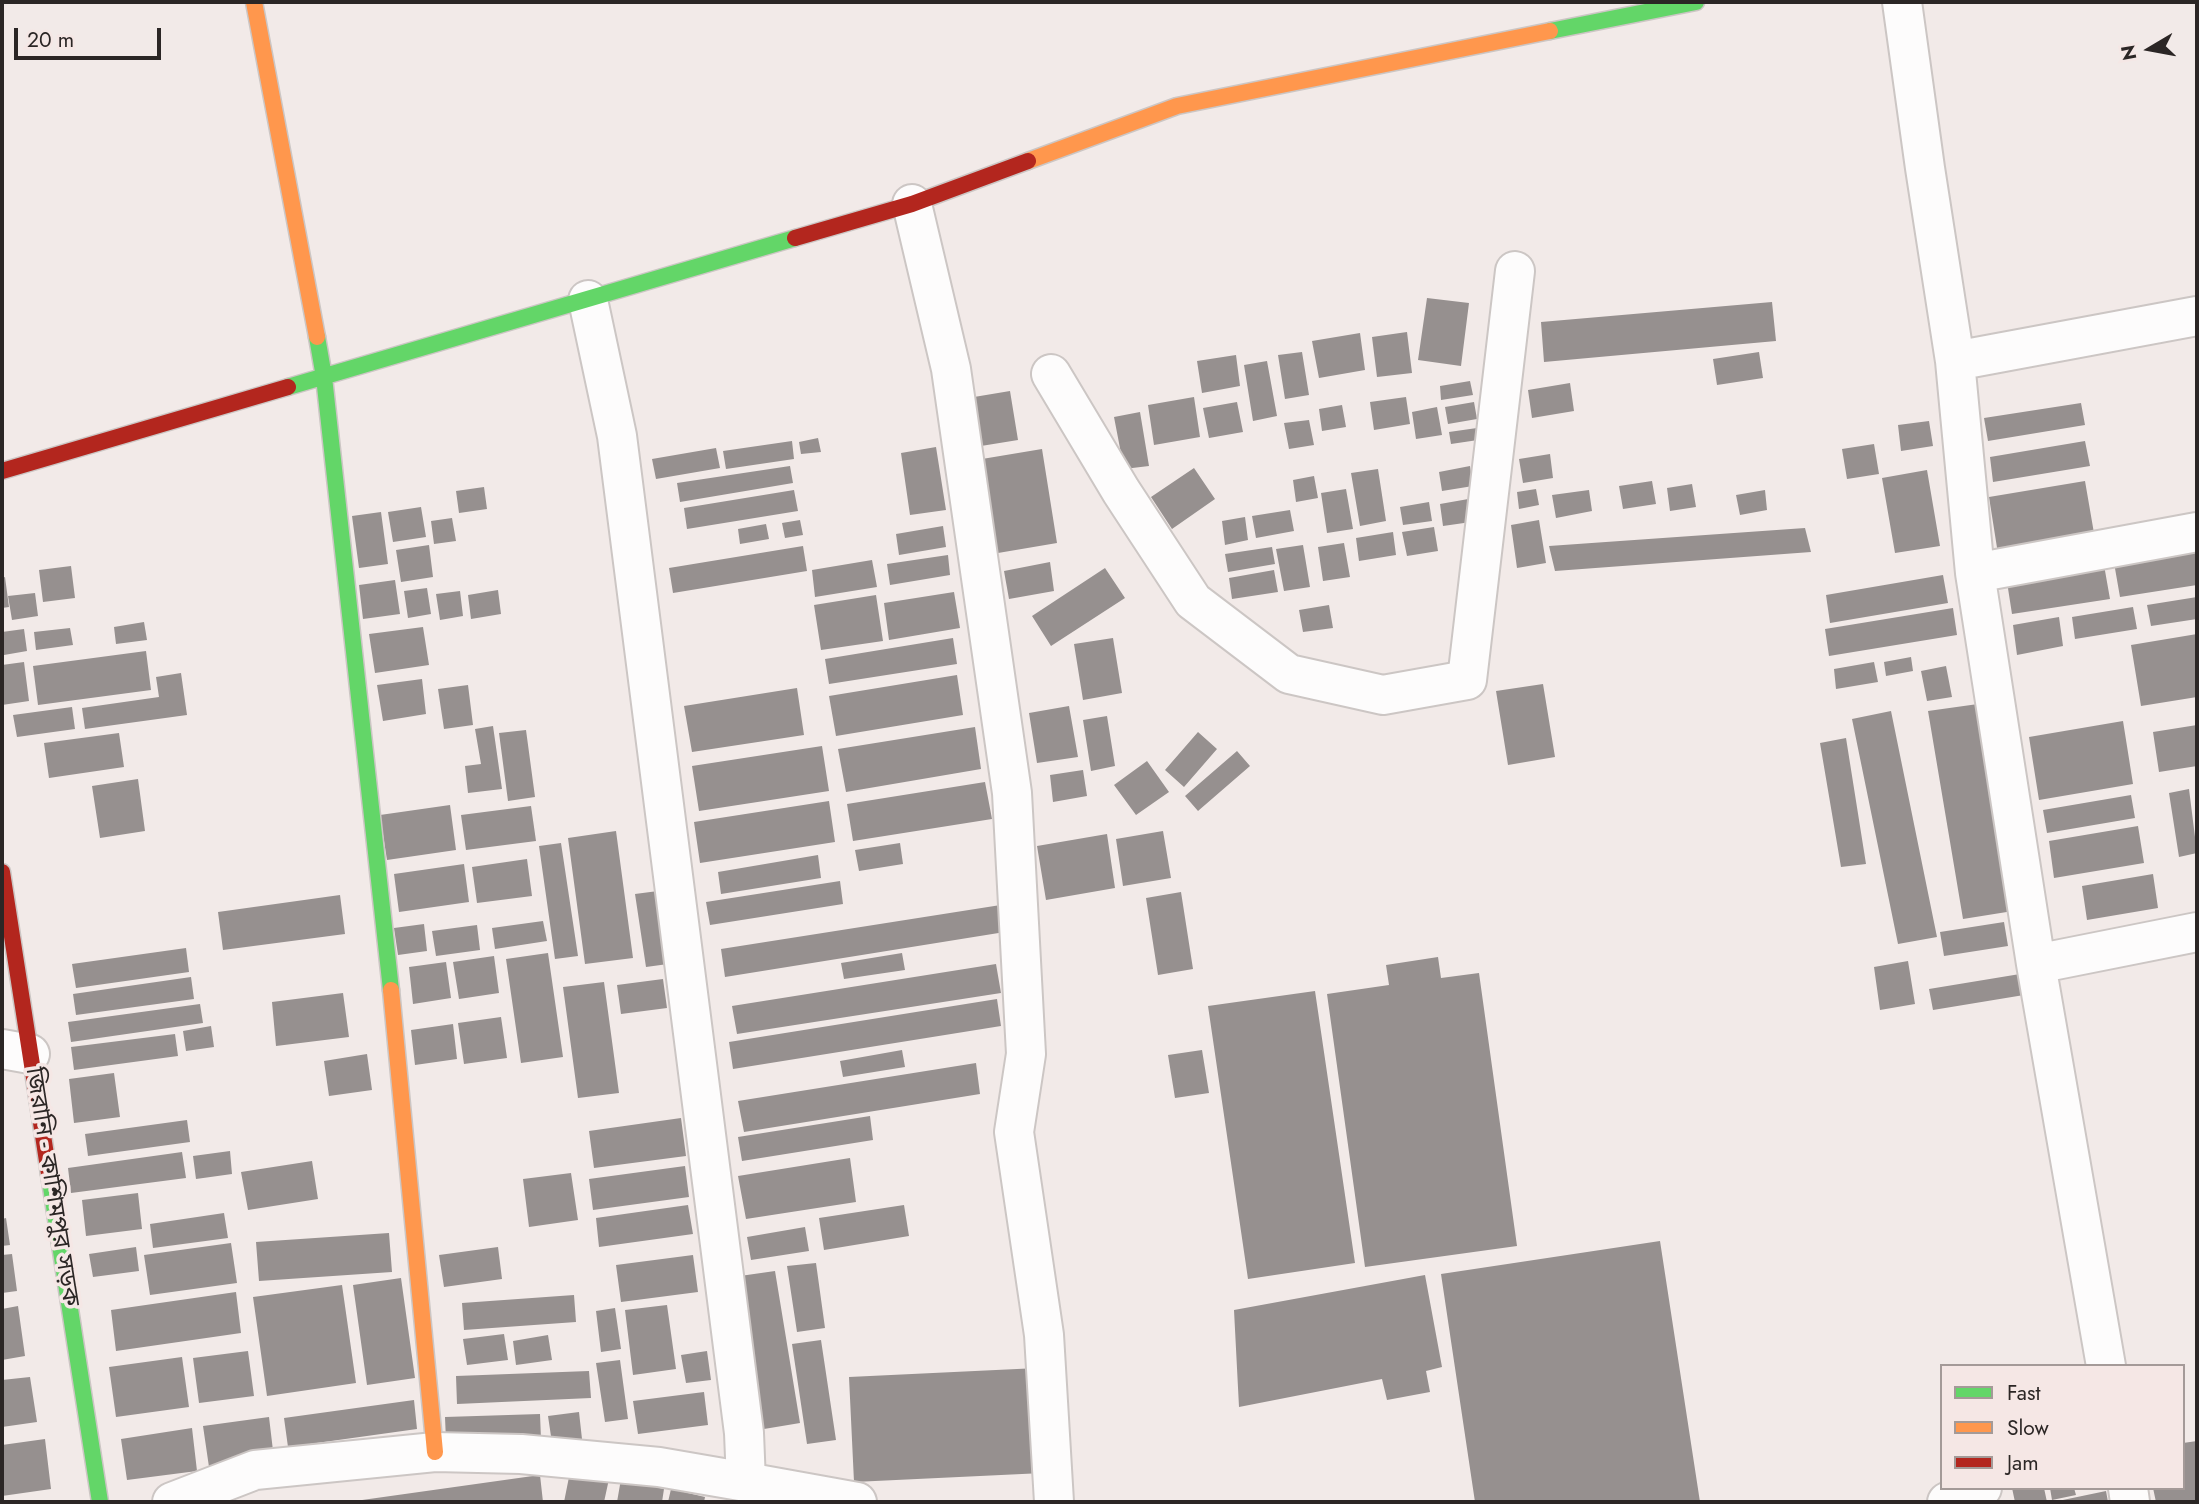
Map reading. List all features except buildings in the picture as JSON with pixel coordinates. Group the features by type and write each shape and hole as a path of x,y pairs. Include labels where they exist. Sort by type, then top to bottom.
{"street":[{"path":"254,2 324,377 390,982 435,1452"},
{"path":"2,471 912,204 1177,106 1696,2"},
{"path":"1902,2 1955,361 1975,573 2036,964 2106,1364"},
{"path":"912,204 951,369 1012,793 1026,1054 1014,1132 1044,1335 1054,1502"},
{"path":"1051,374 1121,491 1194,601 1289,674 1383,695 1467,680 1515,271"},
{"path":"588,300 617,436 744,1433 746,1482"},
{"path":"1955,361 2197,321"},
{"path":"1975,573 2197,531"},
{"name":"জিরানি - কাশিমপুর সড়ক","path":"2,872 16,1052 100,1502"},
{"path":"2036,964 2197,932"},
{"path":"172,1502 256,1470 435,1452 521,1454 659,1467 857,1502"},
{"path":"1947,1502 1977,1490"}],"traffic: fast":[{"path":"1550,31 1696,2"},
{"path":"288,387 795,238"},
{"path":"317,337 324,377 391,990"},
{"path":"49,1174 100,1502"}],"traffic: slow":[{"path":"254,2 317,337"},
{"path":"1028,161 1177,106 1550,31"},
{"path":"391,990 435,1452"}],"traffic: jam":[{"path":"795,238 912,204 1028,161"},
{"path":"2,471 288,387"},
{"path":"2,872 49,1174"}]}
